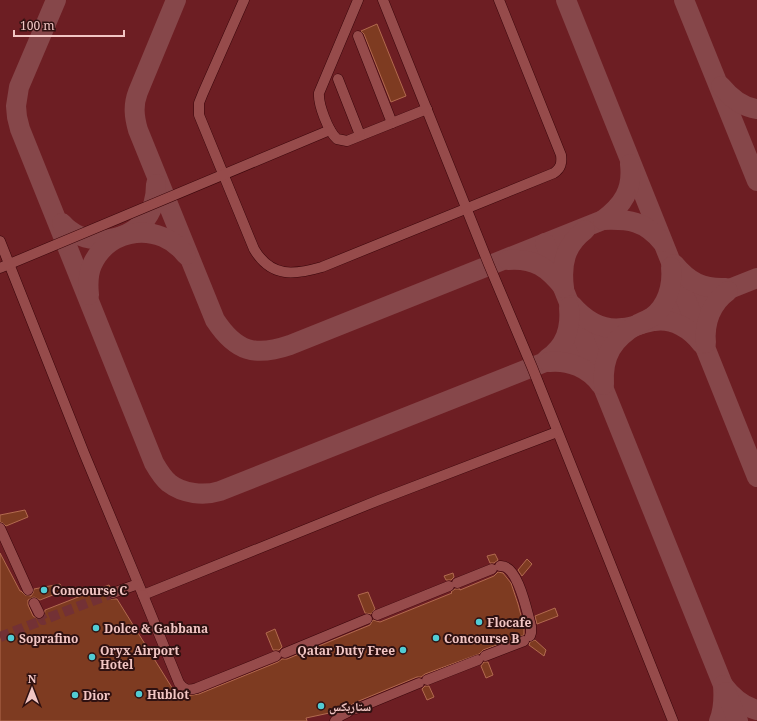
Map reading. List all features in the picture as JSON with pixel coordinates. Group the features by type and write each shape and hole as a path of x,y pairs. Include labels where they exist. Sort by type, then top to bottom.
{"lane":[{"path":"244,0 203,92 199,103 199,114 254,249 264,263 276,270 289,273 302,272 322,267 554,173 559,169 562,160 561,155 499,0"},
{"path":"358,0 319,93 319,101 334,137 347,141 427,109"},
{"path":"383,0 466,208 532,366 673,721"},
{"path":"358,36 392,123"},
{"path":"338,79 360,135"},
{"path":"0,268 330,130"},
{"path":"0,242 81,446 179,683 188,690 197,688 367,619"},
{"path":"143,595 378,500 557,432"},
{"path":"0,528 28,590"},
{"path":"335,721 340,716 527,639 531,632 531,626 517,582 511,570 504,565 377,615"},
{"path":"113,593 138,584"},
{"path":"34,603 39,613"}],"shaded area":[{"path":"0,0 757,0 757,721 0,721"}],"building":[{"path":"377,24 406,96 391,102 364,34 361,31"},
{"path":"25,510 28,517 6,526 0,522 0,515"},
{"path":"0,553 20,591 25,595 31,596 34,589 60,584 63,591 40,600 34,597 28,600 28,605 33,616 38,619 44,617 45,610 109,585 110,587 107,591 107,596 111,599 117,599 179,699 186,696 199,694 278,662 282,659 287,659 370,625 373,620 380,622 452,593 451,592 455,589 460,590 494,576 498,572 503,573 511,583 524,627 524,635 483,650 479,654 425,674 421,677 417,677 350,706 345,706 334,712 306,718 307,721 0,721"},
{"path":"495,554 498,560 494,563 490,563 487,556"},
{"path":"527,559 532,564 522,576 518,570"},
{"path":"453,573 454,577 451,580 446,580 444,576"},
{"path":"368,592 375,609 371,614 365,613 358,595"},
{"path":"555,608 558,616 537,624 535,616"},
{"path":"275,629 282,647 279,650 273,650 266,633"},
{"path":"535,640 546,650 544,656 529,645 530,642"},
{"path":"484,662 488,662 493,675 486,678 481,666"},
{"path":"425,686 429,686 434,697 427,700 422,689"}],"taxiway":[{"path":"56,0 19,87 16,106 20,129 154,463 167,481 181,490 201,494 220,491 757,278"},
{"path":"176,0 136,97 136,120 138,130 215,320 223,331 239,345 256,351 278,349 290,345 603,220"},
{"path":"566,0 757,477"},
{"path":"684,0 757,181"},
{"path":"721,86 737,101 746,106 757,109"},
{"path":"630,164 630,182 625,196 616,209 603,220 621,220 636,223 656,235 662,242"},
{"path":"62,223 71,231 92,239 103,240 125,234 135,229 150,213 156,184"},
{"path":"508,260 526,261 540,266 552,275 564,288 563,271 566,256 573,242 585,230"},
{"path":"89,295 88,287 92,265 100,252 110,242 123,236 136,233 150,233 163,237 175,244 186,255"},
{"path":"545,243 723,685 724,694 722,712 719,721"},
{"path":"674,264 691,280 703,286 726,288"},
{"path":"604,385 607,356 616,342 629,330 652,317 662,307 670,288 671,267"},
{"path":"706,343 706,328 710,314 717,301 728,291"},
{"path":"572,305 588,320 608,328 627,327 654,321 668,321 675,323 687,329 702,344"},
{"path":"547,359 559,348 566,336 569,322 569,307"},
{"path":"549,362 564,362 578,366 591,374 601,385"},
{"path":"723,685 738,700 757,710"},
{"path":"726,692 738,721"}],"tunnel":[{"path":"39,613 43,620 113,593"},
{"path":"0,637 43,620"}],"place":[{"name":"Concourse C","path":"44,590"},
{"name":"Flocafe","path":"479,622"},
{"name":"Dolce & Gabbana","path":"96,628"},
{"name":"Soprafino","path":"11,638"},
{"name":"Concourse B","path":"436,638"},
{"name":"Qatar Duty Free","path":"403,650"},
{"name":"Oryx Airport Hotel","path":"92,657"},
{"name":"Hublot","path":"139,694"},
{"name":"Dior","path":"75,695"},
{"name":"ستاربكس","path":"321,706"}]}
